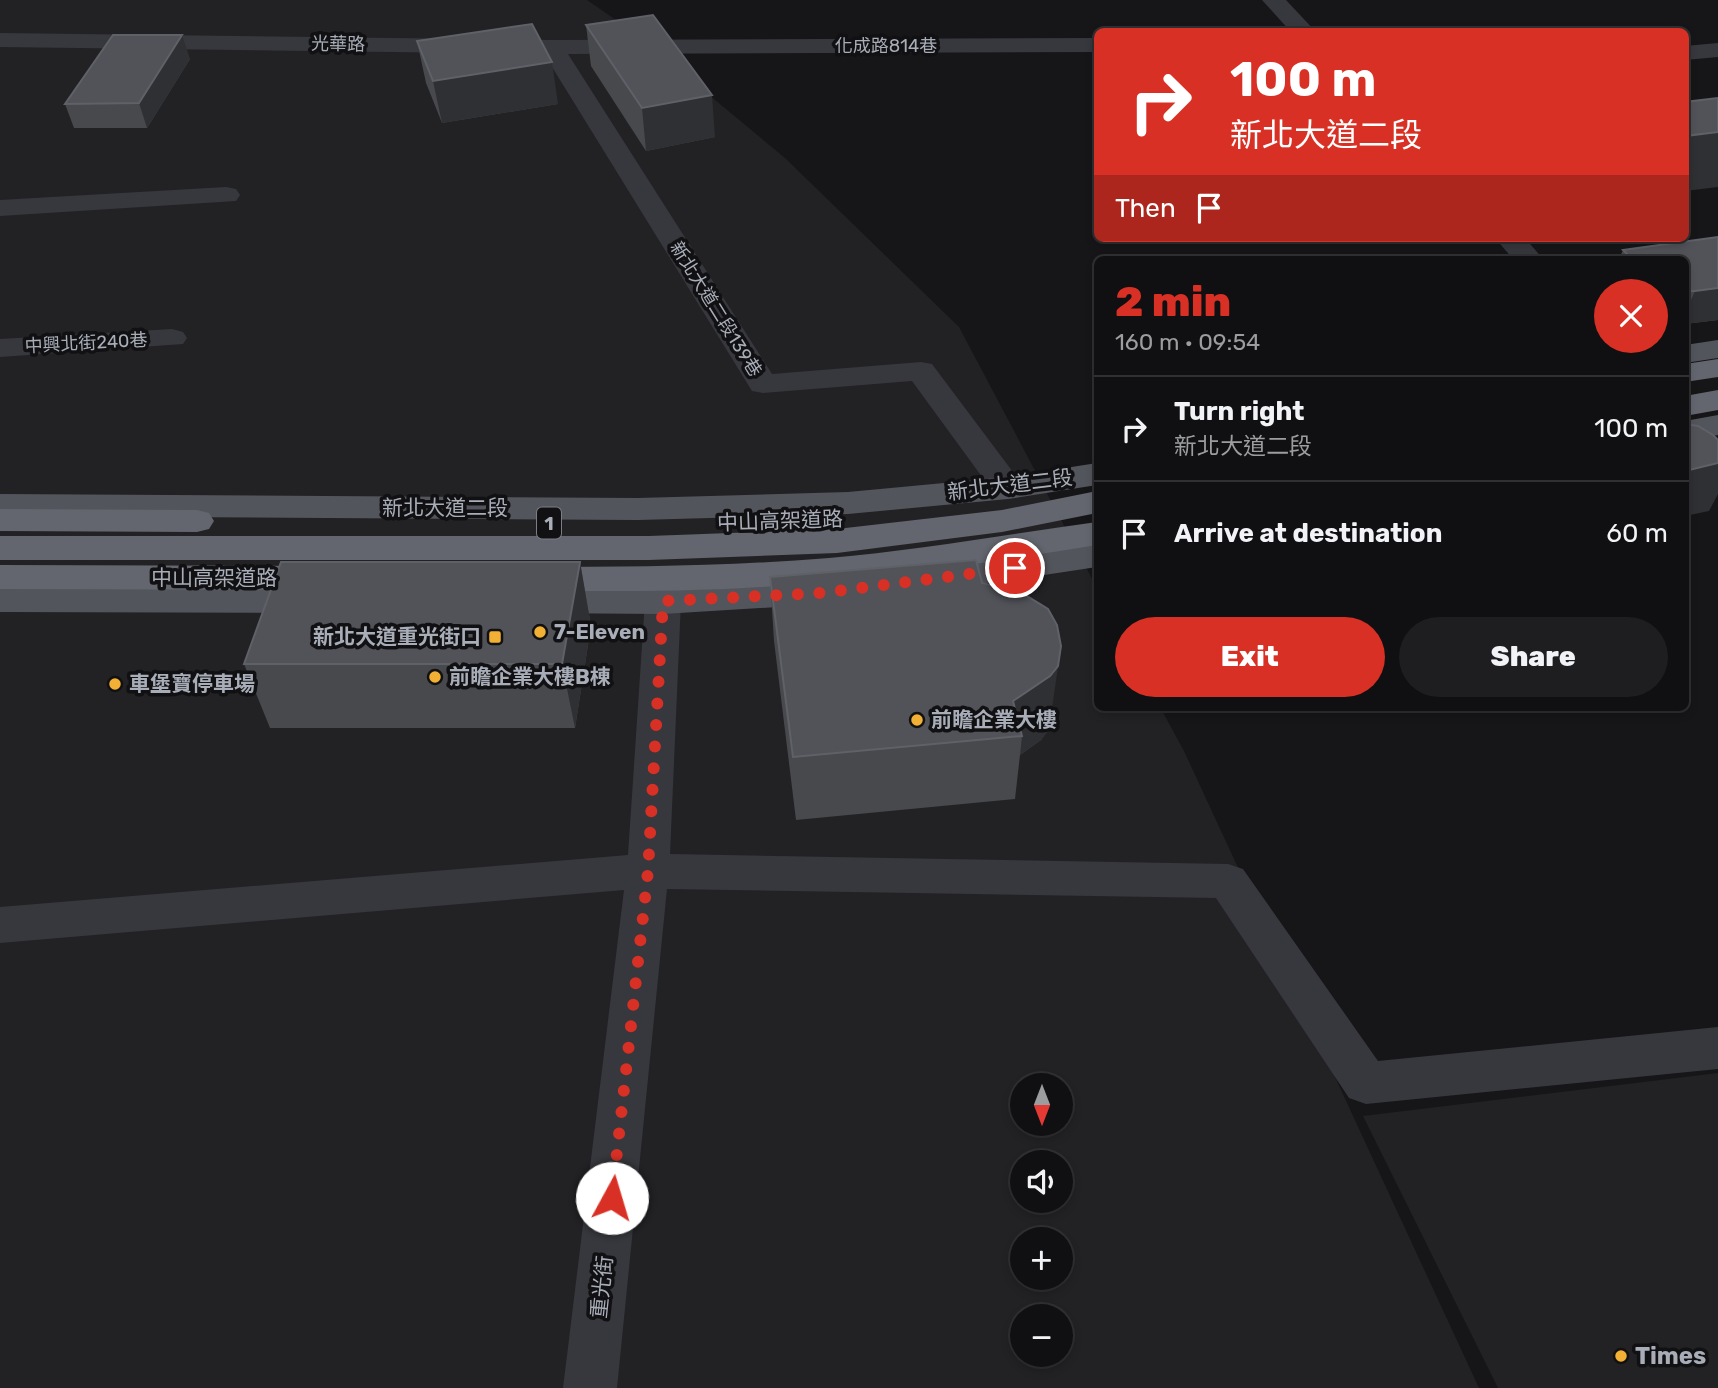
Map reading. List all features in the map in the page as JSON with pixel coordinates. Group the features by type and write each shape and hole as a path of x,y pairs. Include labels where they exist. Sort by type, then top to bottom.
{"highway":[{"path":"1689,372 1718,368"},
{"name":"中山高架道路","path":"0,520 757,523 899,515 1094,491"},
{"path":"0,548 649,548 837,541 1002,521 1094,503"},
{"name":"中山高架道路","path":"0,577 667,580 791,573 933,559 1094,533"}],"main road":[{"path":"1689,353 1718,349"},
{"path":"1691,440 1710,406"},
{"name":"新北大道二段","path":"0,505 638,509 848,503 1008,488 1094,474"},
{"path":"497,600 663,601 821,593 966,576 1094,555"},
{"path":"0,599 359,600"}],"street":[{"path":"1273,0 1301,28"},
{"name":"光華路","path":"0,40 676,47"},
{"name":"化成路814巷","path":"676,47 1094,45"},
{"name":"新北大道二段139巷","path":"552,47 763,384 921,371 1008,488"},
{"path":"1689,53 1718,50"},
{"path":"0,208 226,195"},
{"path":"1513,242 1526,256"},
{"name":"中興北街240巷","path":"0,348 172,338"},
{"name":"重光街","path":"590,1388 648,871 663,601"},
{"path":"0,925 648,871 1228,881 1366,1083 1718,1048"}],"shaded area":[{"path":"0,0 587,0 632,31 785,158 959,327 1094,582 1094,711 1162,711 1184,751 1479,1388 0,1388"},
{"path":"1718,1073 1718,1388 1498,1388 1363,1116"}],"building":[{"path":"653,15 712,95 642,108 586,25"},
{"path":"532,24 552,62 433,81 417,41"},
{"path":"113,35 182,35 139,103 65,104"},
{"path":"1718,98 1718,132 1689,136 1689,102"},
{"path":"1718,237 1718,288 1689,291 1689,256 1629,256 1623,250 1689,242"},
{"path":"1689,425 1698,426 1718,440 1718,463 1689,470"},
{"path":"976,560 982,583 1022,593 1048,609 1057,625 1061,646 1058,666 1050,676 1013,701 1022,736 793,757 770,577"},
{"path":"281,562 580,562 562,664 244,664"}],"place":[{"name":"7-Eleven","path":"540,632"},
{"name":"新北大道重光街口","path":"495,637"},
{"name":"前瞻企業大樓B棟","path":"435,677"},
{"name":"車堡寶停車場","path":"115,684"},
{"name":"前瞻企業大樓","path":"917,720"},
{"name":"Times","path":"1621,1356"}],"route":[{"path":"612,1198 648,871 663,601 821,593 1015,568"}]}
